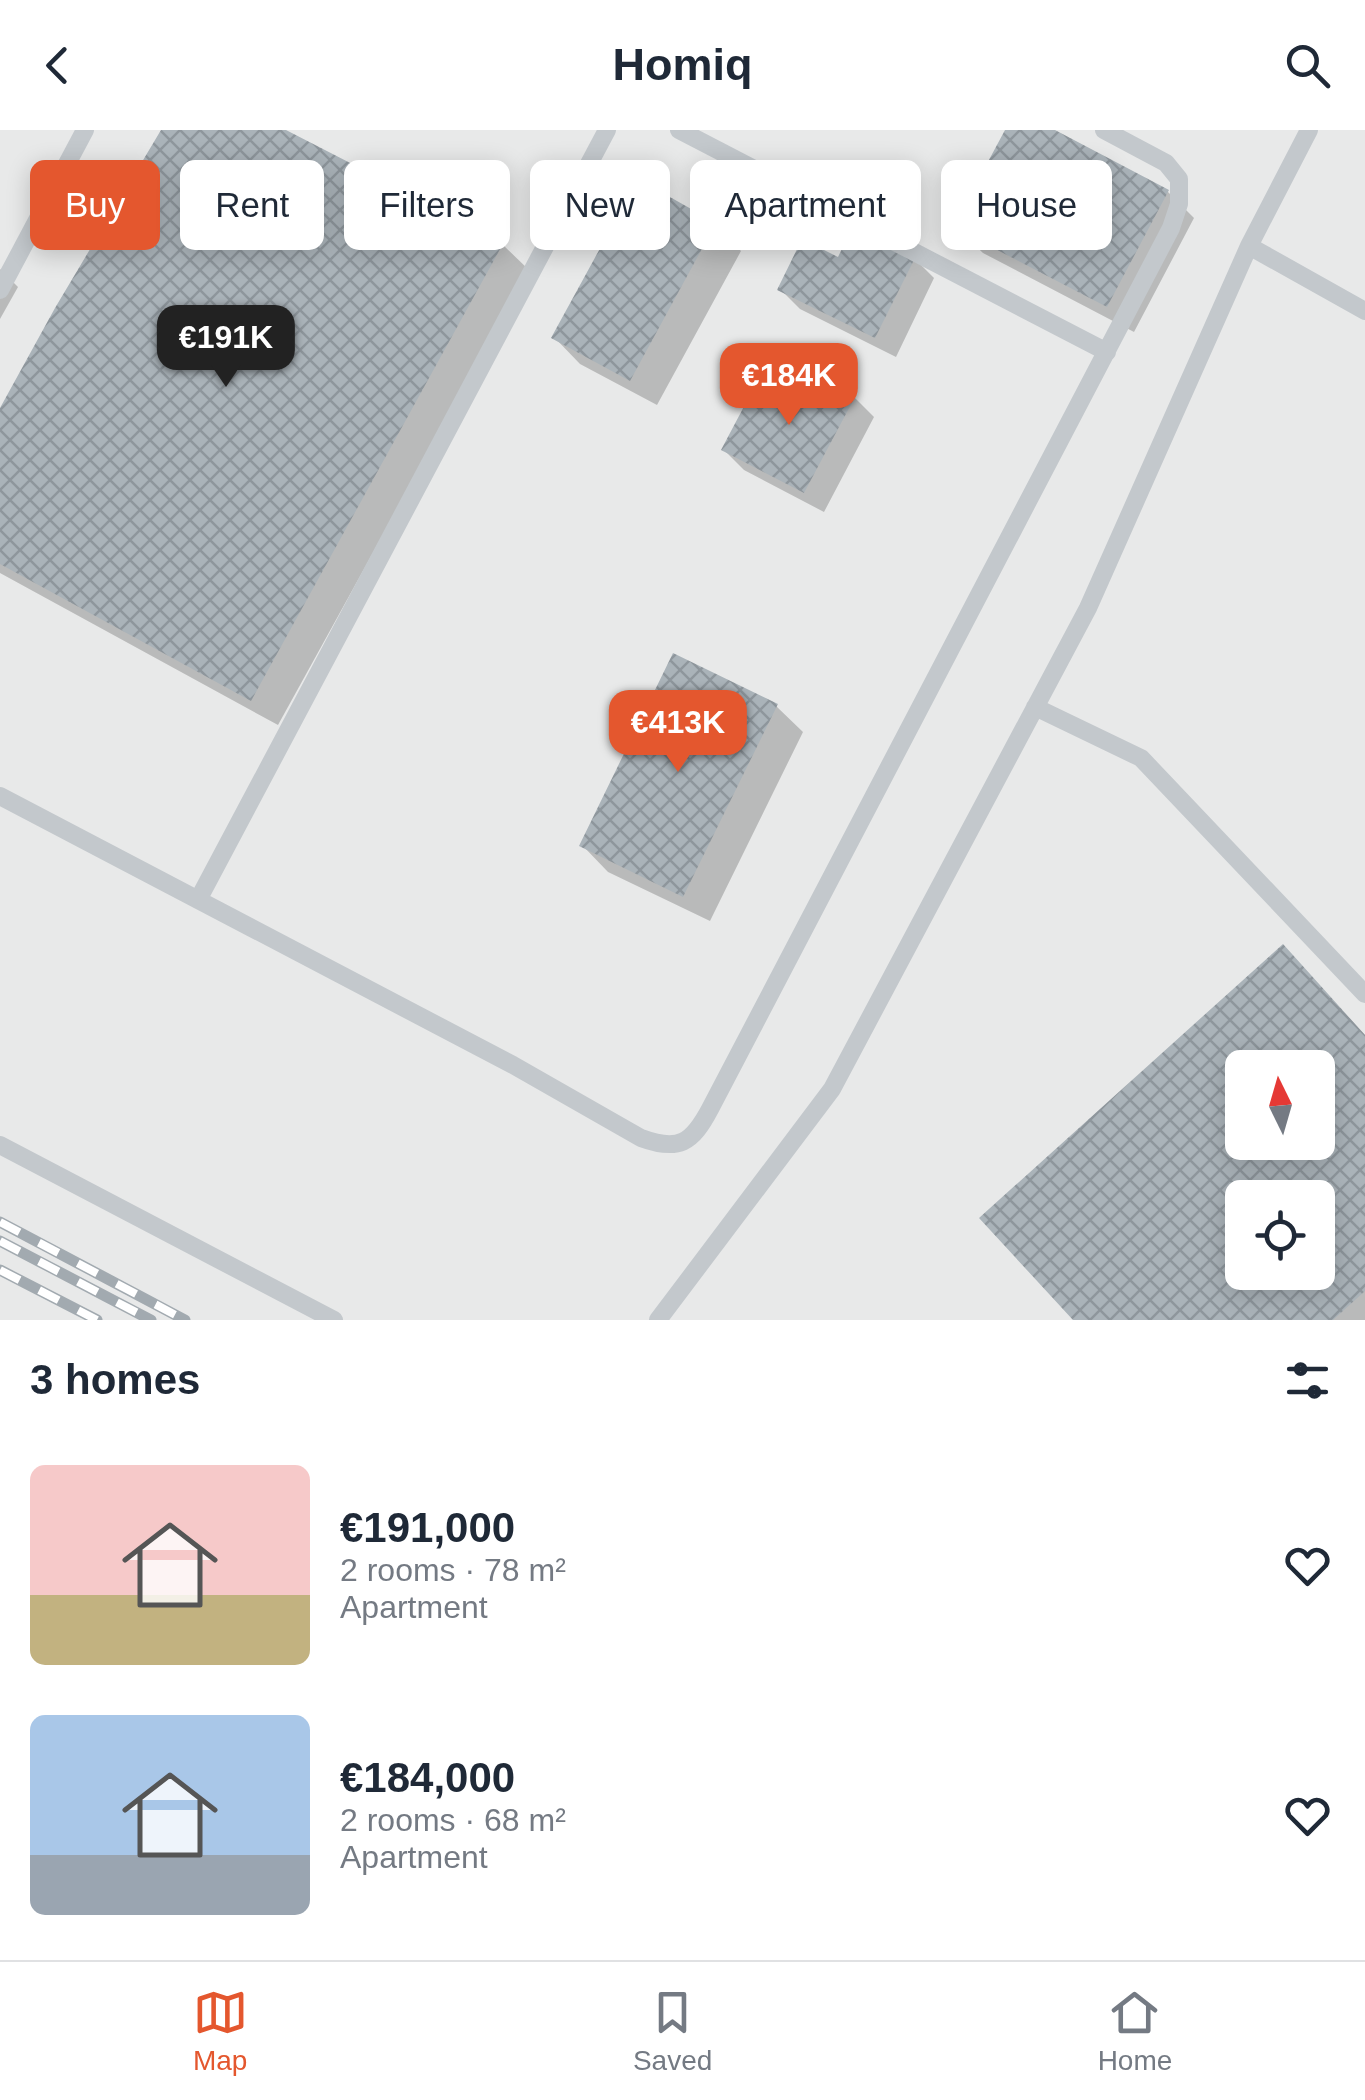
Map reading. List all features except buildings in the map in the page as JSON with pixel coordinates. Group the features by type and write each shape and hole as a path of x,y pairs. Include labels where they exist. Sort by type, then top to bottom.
{"lane":[{"path":"0,290 85,130"},
{"path":"198,900 607,130"},
{"path":"679,130 1106,352"},
{"path":"0,796 513,1065 641,1138 672,1145 687,1140 705,1120 1171,228 1179,204 1179,179 1166,163 1104,130"},
{"path":"658,1320 832,1089 1088,608 1249,246 1309,130"},
{"path":"1249,246 1365,311"},
{"path":"1035,707 1141,758 1365,994"},
{"path":"0,1145 334,1320"}],"shaded area":[{"path":"0,130 1365,130 1365,1320 0,1320"}],"railway":[{"path":"0,1222 185,1320"},
{"path":"0,1241 151,1320"},
{"path":"0,1270 97,1320"}]}
